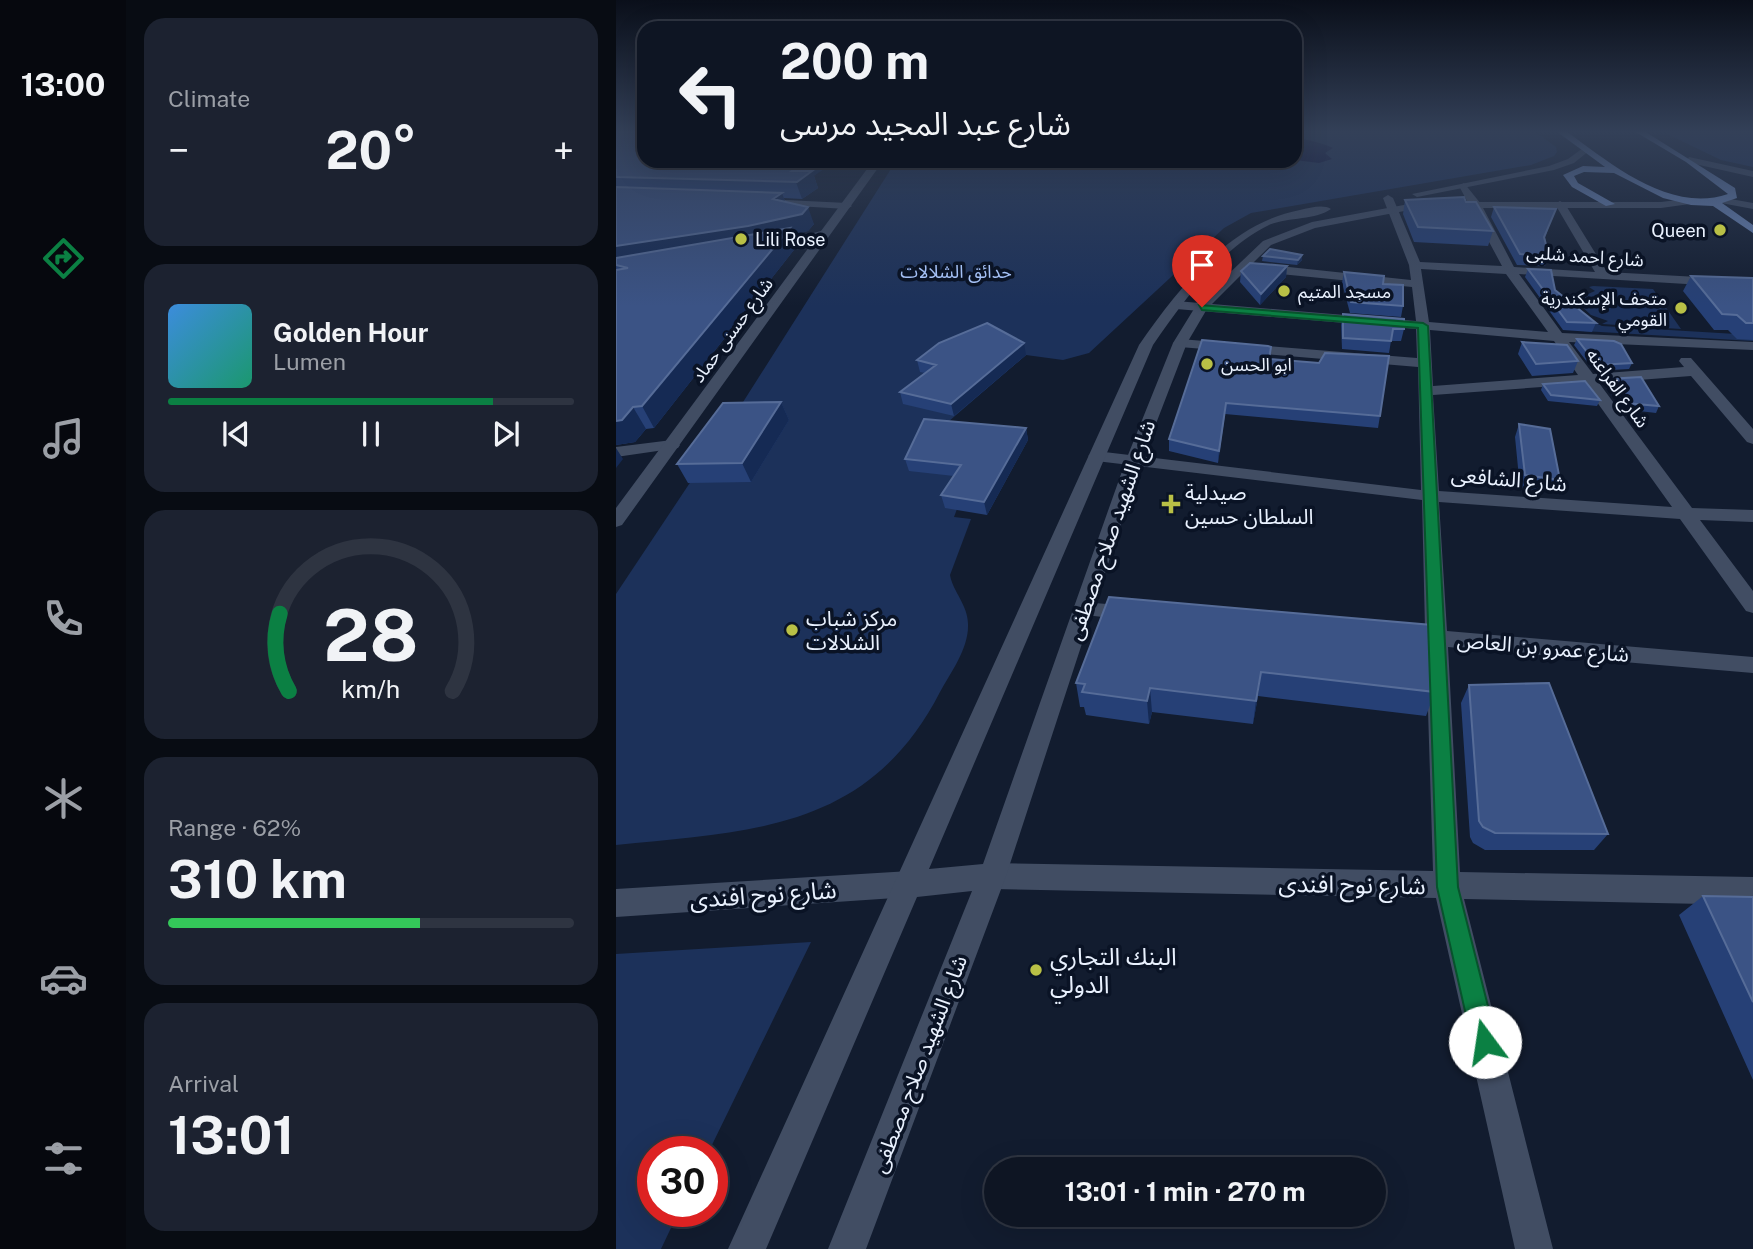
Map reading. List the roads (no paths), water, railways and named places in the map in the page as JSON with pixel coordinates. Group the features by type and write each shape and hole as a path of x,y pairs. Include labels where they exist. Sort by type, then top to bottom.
{"main road":[{"path":"1583,189 1610,204"},
{"path":"1650,189 1693,201 1720,202 1733,196 1731,189"},
{"path":"1720,202 1753,230"}],"street":[{"name":"شارع حسنى حماد","path":"616,522 859,189"},
{"name":"شارع الشهيد صلاح مصطفى","path":"847,1249 992,876 1134,460 1180,344 1202,307 1267,243 1287,232 1385,202 1448,189"},
{"name":"شارع الفراعنه","path":"1466,189 1509,269 1753,606"},
{"path":"751,201 848,206"},
{"name":"شارع الشهيد صلاح مصطفى","path":"1385,202 1671,205 1693,201"},
{"path":"1385,202 1416,275 1423,326 1447,887 1534,1249"},
{"path":"1720,202 1753,206"},
{"path":"1560,204 1603,275"},
{"name":"شارع الشهيد صلاح مصطفى","path":"747,1249 1146,345 1176,305 1244,236 1256,228 1293,214 1334,207"},
{"path":"756,250 828,233"},
{"name":"شارع احمد شلبى","path":"1243,267 1416,275 1509,269 1753,284"},
{"path":"1176,305 1558,337 1753,346"},
{"path":"1671,342 1753,439"},
{"path":"1180,344 1424,363"},
{"path":"1425,391 1695,371"},
{"path":"616,452 671,445"},
{"name":"شارع الشافعى","path":"1096,456 1430,496 1601,510 1753,516"},
{"path":"1083,609 1151,614"},
{"name":"شارع عمرو بن العاص","path":"1408,636 1753,665"},
{"name":"شارع نوح افندى","path":"616,903 910,884 992,876 1753,891"}],"place":[{"name":"Queen","path":"1720,230"},
{"name":"Lili Rose","path":"741,239"},
{"name":"مسجد المتيم","path":"1284,291"},
{"name":"متحف الإسكندرية القومي","path":"1681,308"},
{"name":"ابو الحسن","path":"1207,364"},
{"name":"صيدلية السلطان حسين","path":"1171,504"},
{"name":"مركز شباب الشلالات","path":"792,630"},
{"name":"البنك التجاري الدولي","path":"1036,970"}],"park label":[{"name":"حدائق الشلالات","path":"956,271"}]}
